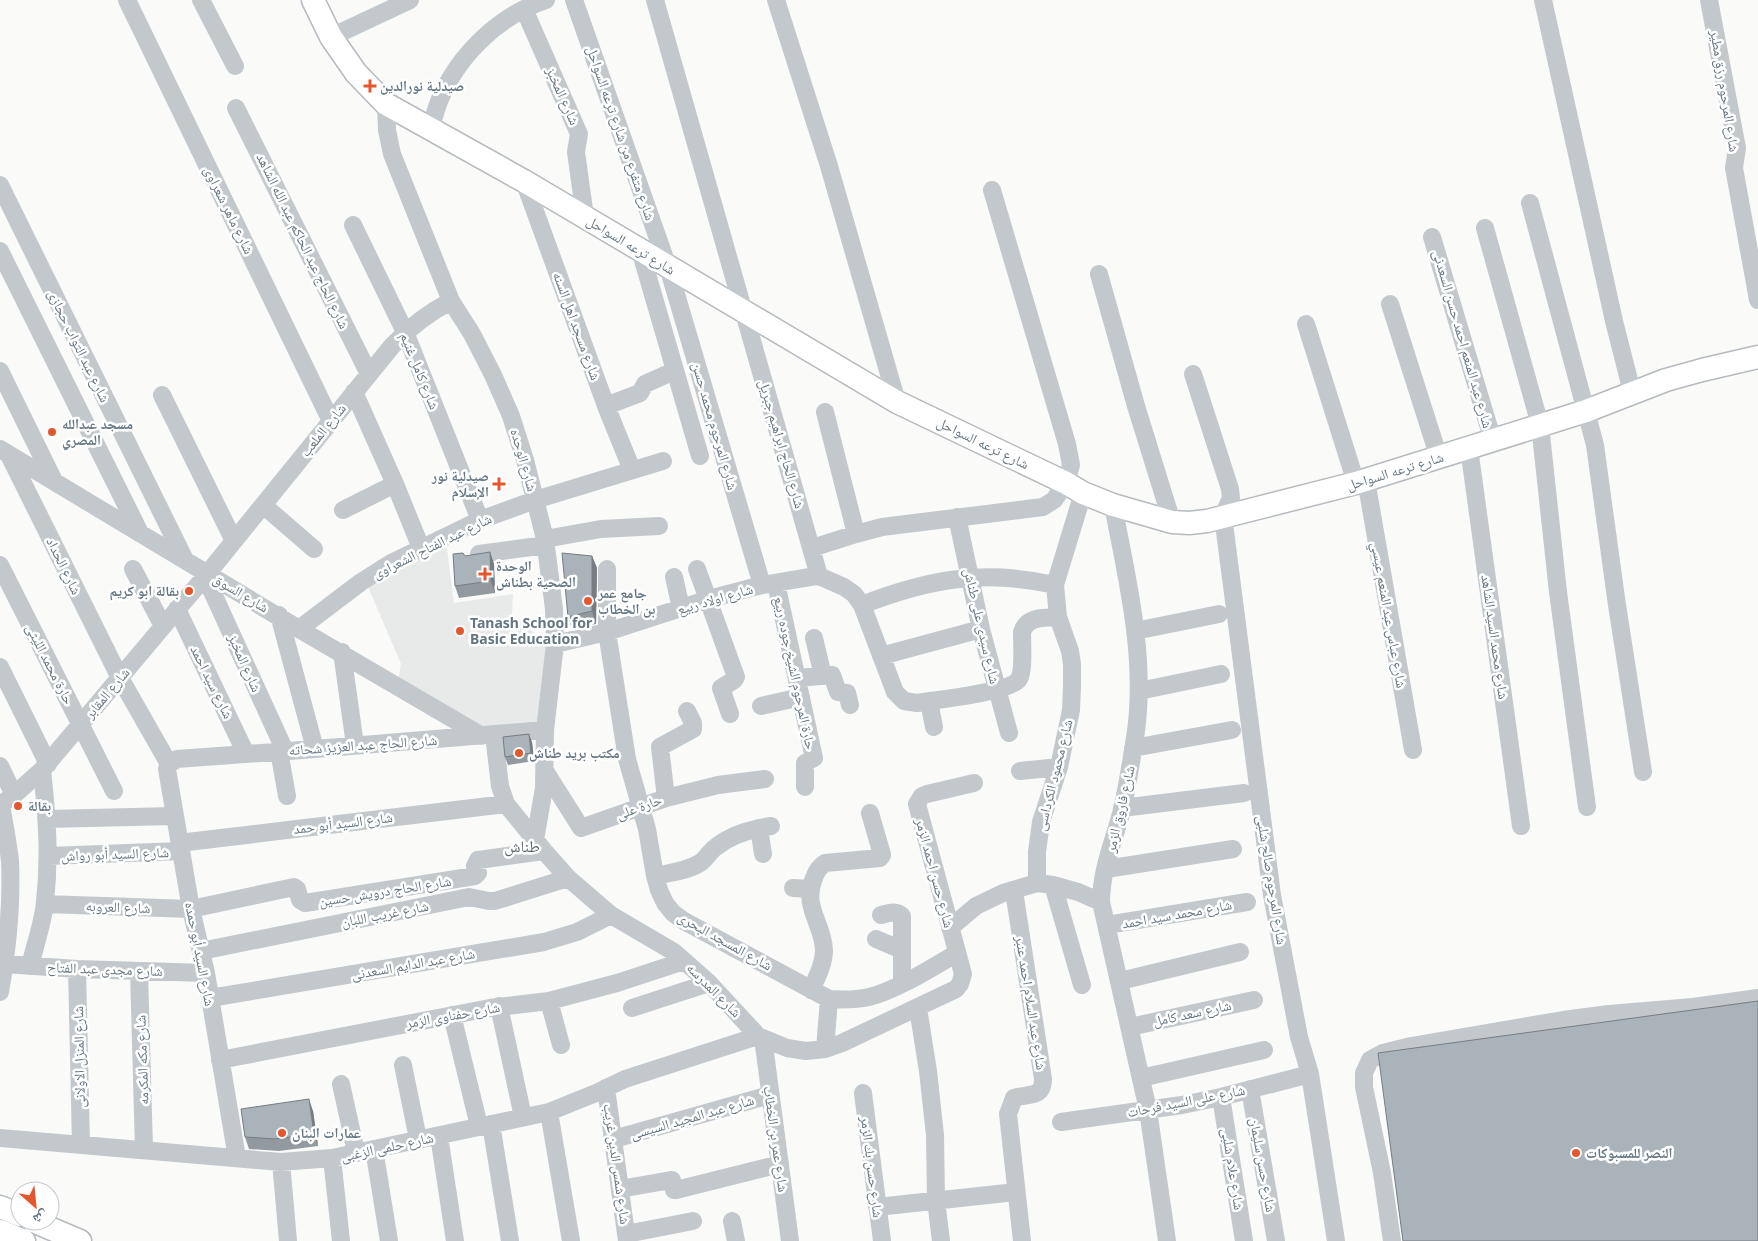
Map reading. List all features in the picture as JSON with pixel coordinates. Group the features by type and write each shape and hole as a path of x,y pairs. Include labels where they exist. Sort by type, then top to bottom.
{"main road":[{"name":"شارع ترعه السواحل","path":"316,1 331,37 356,73 386,104 524,181 897,402 1074,488 1113,505 1172,522 1207,521 1361,482 1586,411 1632,392 1702,370 1758,357"},
{"path":"0,1231 24,1241"},
{"path":"56,1231 80,1241"}],"street":[{"name":"شارع ماهر شعراوى","path":"127,0 331,421"},
{"path":"201,0 235,66"},
{"path":"331,37 410,0"},
{"path":"430,128 441,98 455,70 475,46 498,25 524,9 546,0"},
{"name":"شارع متفرع من شارع ترعه السواحل","path":"574,0 668,267"},
{"name":"شارع الحاج ابراهيم جبريل","path":"655,0 819,576"},
{"path":"776,0 829,166 897,402"},
{"path":"1543,0 1614,321 1632,392"},
{"name":"شارع المرحوم رزق مطير","path":"1709,0 1737,148 1734,168 1758,300"},
{"name":"شارع المخبز","path":"524,9 579,134 576,152 585,218"},
{"name":"شارع الوحده","path":"386,104 387,130 392,154 451,301 472,334 511,416 525,460 545,542 554,609 555,644 545,730 545,771 540,846"},
{"name":"شارع الحاج عبد الحاكم عبد الله الشاهد","path":"236,108 369,374"},
{"name":"شارع مسجد اهل السنه","path":"524,181 606,406 632,470"},
{"name":"شارع عبد التواب حجازى","path":"0,185 185,560"},
{"name":"شارع محمود الكرداسى","path":"992,190 1068,444 1074,488 1055,585 1058,617 1070,652 1072,672 1070,710 1059,767 1041,822 1037,852 1045,884 1082,985"},
{"path":"1530,203 1586,411 1599,470 1616,605 1643,772"},
{"name":"شارع كامل غنيم","path":"353,225 405,332 480,520"},
{"path":"1484,228 1540,425 1558,592 1587,807"},
{"name":"شارع عبد المنعم احمد حسن السعدنى","path":"1432,237 1493,440"},
{"path":"640,250 700,456"},
{"path":"0,251 140,533"},
{"name":"شارع المرحوم محمد حسن","path":"668,267 769,584"},
{"path":"1099,274 1136,406 1172,522"},
{"name":"شارع الملعب","path":"206,575 405,332 426,314 451,301"},
{"path":"1390,304 1439,458"},
{"name":"شارع عباس عبد المنعم عيسي","path":"1306,324 1361,482 1413,750"},
{"path":"0,370 54,481"},
{"path":"606,406 640,393 645,384 674,370"},
{"path":"1193,374 1230,489 1231,498 1223,516"},
{"path":"354,392 396,484 421,548"},
{"path":"162,395 234,541"},
{"path":"824,412 856,534"},
{"name":"شارع محمد السيد الشاهد","path":"1469,448 1521,826"},
{"name":"شارع السوق","path":"5,452 185,560 206,575 488,736"},
{"name":"شارع الحداد","path":"5,452 120,678 175,761"},
{"name":"شارع عبد الفتاح الشعراوى","path":"299,629 391,562 480,520 535,500 663,461"},
{"path":"342,510 396,484"},
{"path":"812,548 882,527 1043,507 1074,488"},
{"path":"262,505 314,549"},
{"name":"شارع فاروق الزمر","path":"1113,505 1136,631 1138,691 1133,748 1122,808 1101,891 1101,902 1148,1110 1167,1241"},
{"name":"شارع المرحوم صالح شلبى","path":"1223,516 1272,895 1299,1037 1310,1074 1336,1241"},
{"name":"شارع سيدى على طناش","path":"957,517 981,629 1009,733"},
{"path":"478,554 545,542 601,529 659,526"},
{"name":"حارة محمد الليثى","path":"0,565 114,791"},
{"path":"134,569 163,626"},
{"name":"شارع المسجد البحرى","path":"607,569 607,632 624,744 642,806 655,876 665,903 673,913 829,999 850,1000 870,997 902,983 957,953"},
{"path":"697,569 736,677 721,688 730,714"},
{"name":"شارع المخبز","path":"206,575 282,751 287,796"},
{"name":"شارع المقابر","path":"5,801 45,767 206,575"},
{"path":"819,576 844,586 854,594 862,605 895,692 904,701 917,703 930,701 997,690 1015,683 1021,675 1022,632 1028,622 1058,617"},
{"name":"شارع اولاد ربيع","path":"555,644 607,632 709,599 769,584 819,576"},
{"path":"674,577 681,608"},
{"path":"862,605 896,591 933,582 970,577 1028,579 1055,585"},
{"name":"حارة المرحوم الشيخ جوده ربيع","path":"769,584 801,697 814,758 805,763 805,787"},
{"name":"شارع سيد احمد","path":"177,610 246,754"},
{"path":"1136,631 1220,614"},
{"path":"278,616 314,749"},
{"path":"881,656 981,629"},
{"path":"814,638 823,676"},
{"path":"342,652 355,746"},
{"path":"0,667 45,767 49,856 45,904 30,966"},
{"path":"1138,691 1222,674"},
{"path":"796,678 833,676 838,692 847,693 850,706"},
{"path":"761,706 801,697"},
{"path":"930,701 934,727"},
{"path":"666,798 660,747 677,730 693,729 694,726 687,711"},
{"name":"شارع الحاج عبد العزيز شحاته","path":"175,761 545,730"},
{"path":"1133,748 1232,730"},
{"path":"488,736 506,804"},
{"name":"شارع السيد أبو حمده","path":"175,761 167,769 174,816 191,910 206,973 237,1158"},
{"path":"0,766 10,861 5,964 0,992"},
{"path":"1020,771 1059,767"},
{"name":"حارة على","path":"545,771 581,828 666,798 718,785 765,779"},
{"name":"شارع حسن احمد الزمر","path":"963,974 917,804 922,796 927,794 974,783"},
{"path":"1122,808 1244,793"},
{"name":"شارع المدرسه","path":"506,804 568,878 611,915 674,952 709,983 760,1037 787,1048 806,1051 825,1049 842,1043 956,989 960,984 963,974"},
{"name":"شارع السيد أبو حمد","path":"180,847 506,804"},
{"path":"811,990 821,966 824,951 821,934 802,889 819,866 825,863 880,858 882,855 870,813"},
{"path":"47,819 174,816"},
{"path":"655,876 702,862 715,848 725,841 747,830 765,827 763,854"},
{"name":"شارع الحاج درويش حسين","path":"191,910 294,887 297,889 300,900 305,903 473,877 478,873 475,866 478,860 540,846"},
{"name":"شارع السيد أبو رواش","path":"49,856 180,847"},
{"path":"1106,869 1233,849"},
{"name":"شارع غريب اللبان","path":"201,951 469,897 489,902 568,878"},
{"path":"950,928 976,906 1003,893 1045,884 1078,892 1101,902"},
{"name":"شارع عبد السلام احمد عنبر","path":"1014,891 1043,1079 1043,1086 1036,1094 1022,1095 1014,1098 1008,1114 1022,1241"},
{"name":"شارع محمد سيد احمد","path":"1107,926 1247,902"},
{"name":"شارع العروبه","path":"45,904 191,910"},
{"path":"881,915 895,912 902,916 902,983"},
{"name":"شارع عبد الدايم السعدنى","path":"210,998 544,942 577,932 611,915"},
{"path":"876,939 902,950"},
{"path":"1120,981 1240,952"},
{"name":"شارع حفناوى الزمر","path":"220,1060 499,1006 549,1001 617,983 684,961"},
{"name":"شارع مجدى عبد الفتاح","path":"5,964 77,969 206,973"},
{"name":"شارع المنزل الاولانى","path":"77,969 81,1146"},
{"name":"شارع مكه المكرمه","path":"139,971 144,1150"},
{"path":"632,1008 709,983"},
{"path":"1392,1241 1382,1173 1364,1087 1364,1073 1370,1060 1383,1053 1412,1046 1563,1020 1693,1007 1758,998"},
{"path":"825,1049 829,999"},
{"name":"شارع سعد كامل","path":"1130,1027 1254,1000"},
{"path":"549,1001 562,1045"},
{"path":"499,1006 523,1117"},
{"path":"918,1008 928,1071 935,1135 936,1200 940,1241"},
{"path":"452,1015 485,1125 510,1241"},
{"name":"شارع حلمى الزغبى","path":"0,1138 281,1162 332,1158 549,1112 625,1079 760,1037"},
{"name":"شارع عمر بن الخطاب","path":"760,1037 790,1241"},
{"path":"1141,1078 1264,1050"},
{"path":"403,1065 418,1139"},
{"name":"شارع على السيد فرحات","path":"1061,1122 1148,1110 1221,1097 1310,1074"},
{"path":"341,1084 356,1152"},
{"name":"شارع شمس الدين غريب","path":"606,1088 626,1238"},
{"name":"شارع حسن سليمان","path":"1250,1088 1276,1241"},
{"name":"شارع حسن بك الزمر","path":"863,1093 882,1241"},
{"name":"شارع عبد المجيد السيسى","path":"614,1139 770,1095"},
{"name":"شارع علام شلبى","path":"1221,1097 1244,1241"},
{"path":"549,1112 571,1241"},
{"path":"439,1136 455,1241"},
{"path":"374,1149 389,1241"},
{"path":"332,1158 341,1241"},
{"path":"281,1162 288,1241"},
{"path":"620,1189 672,1180 676,1190 780,1164"},
{"path":"877,1207 1016,1192"},
{"path":"626,1238 693,1221"},
{"path":"732,1221 736,1241"}],"shaded area":[{"name":"Tanash School for Basic Education","path":"446,541 454,603 513,594 512,616 552,646 539,725 485,731 398,680 401,664 366,582"}],"building":[{"path":"490,552 491,581 455,586 453,554 463,553 465,556"},
{"path":"562,553 592,556 592,611 568,617"},
{"path":"529,734 531,753 505,757 503,737"},
{"name":"النصر للمسبوكات","path":"1758,1001 1758,1241 1403,1241 1378,1053"},
{"path":"309,1099 314,1134 275,1139 245,1137 241,1109"}],"place":[{"name":"صيدلية نورالدين","path":"370,86"},
{"name":"مسجد عبدالله المصري","path":"52,432"},
{"name":"صيدلية نور الإسلام","path":"499,484"},
{"name":"الوحدة الصحية بطناش","path":"485,574"},
{"name":"بقالة ابو كريم","path":"189,591"},
{"name":"جامع عمر بن الخطاب","path":"588,601"},
{"name":"Tanash School for Basic Education","path":"460,631"},
{"name":"مكتب بريد طناش","path":"519,753"},
{"name":"بقالة","path":"18,806"},
{"name":"عمارات البنان","path":"282,1133"},
{"name":"النصر للمسبوكات","path":"1576,1153"}],"district":[{"name":"طناش","path":"522,846"}]}
